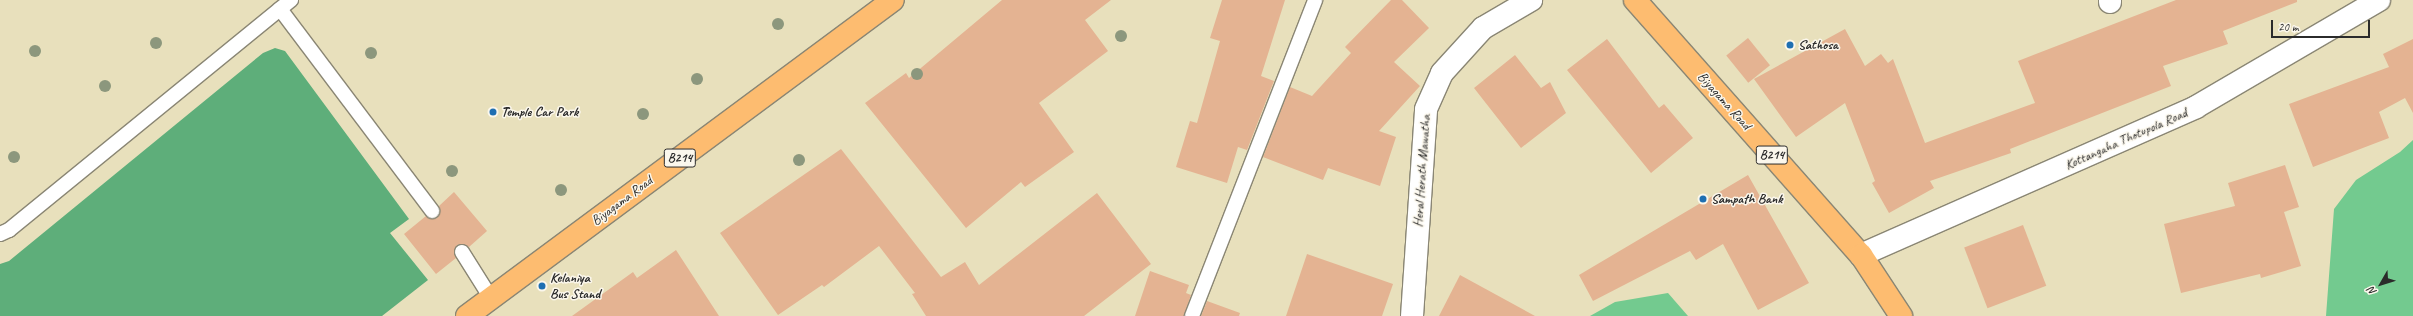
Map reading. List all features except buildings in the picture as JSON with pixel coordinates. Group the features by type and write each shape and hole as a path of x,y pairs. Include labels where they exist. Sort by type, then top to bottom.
{"main road":[{"name":"Biyagama Road","path":"467,316 893,0"},
{"name":"Biyagama Road","path":"1635,0 1861,255 1901,316"}],"street":[{"name":"Heral Herath Mawatha","path":"1412,316 1426,108 1442,73 1483,28 1531,0"},
{"name":"Kottangaha Thotupola Road","path":"1861,255 2196,107 2379,0"}],"lane":[{"path":"1192,316 1315,0"},
{"path":"0,234 9,230 286,4 432,211"},
{"path":"462,252 491,298"}],"green space":[{"path":"275,48 285,51 409,219 390,233 428,280 382,316 0,316 0,264 9,261 263,53"},
{"path":"2413,140 2413,316 2326,316 2334,209 2356,180 2400,152"},
{"path":"1668,293 1688,316 1590,316 1615,302"}],"place":[{"name":"Sathosa","path":"1790,45"},
{"name":"Temple Car Park","path":"493,112"},
{"name":"Sampath Bank","path":"1703,199"},
{"name":"Kelaniya Bus Stand","path":"542,286"}]}
